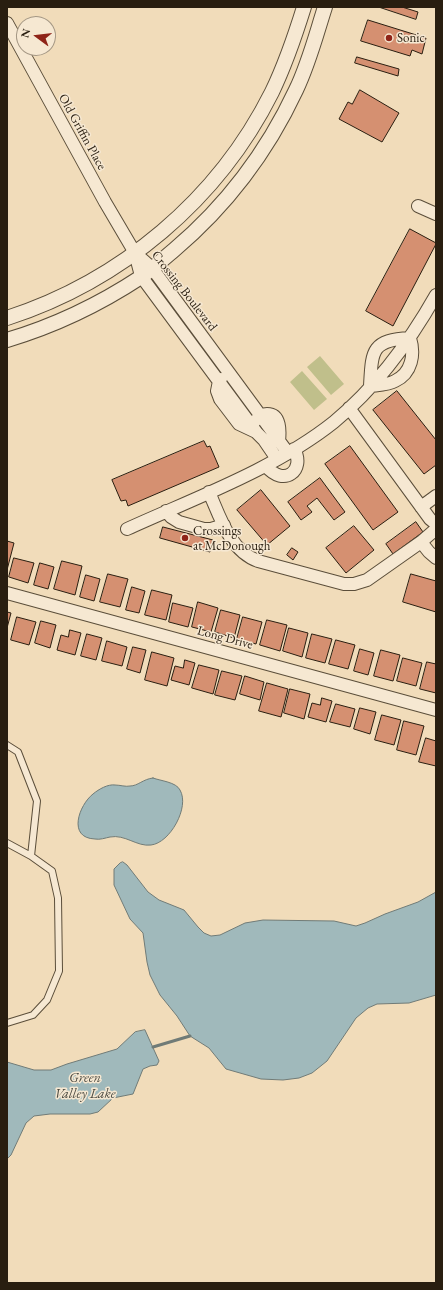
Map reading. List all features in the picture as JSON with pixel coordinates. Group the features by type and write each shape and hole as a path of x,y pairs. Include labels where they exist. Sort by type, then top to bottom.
{"street":[{"path":"7,318 53,301 87,284 119,265 175,221 195,202 221,172 249,131 268,98 280,75 304,7"},
{"path":"7,340 54,323 87,308 147,272 199,228 247,172 283,116 297,89 310,57 325,7"},
{"name":"Old Griffin Place","path":"7,23 105,202 135,253"},
{"path":"418,206 436,214"},
{"name":"Crossing Boulevard","path":"135,253 186,336 219,381 217,391 218,395 238,405 256,424 264,440 277,459"},
{"name":"Crossing Boulevard","path":"147,272 197,328 229,373 238,405 239,424 256,424"},
{"path":"127,529 266,466 318,434 349,408 383,372 432,311 436,295"},
{"path":"186,336 197,328"},
{"path":"370,386 395,382 405,373 412,357 413,347 410,338"},
{"path":"370,386 372,361 377,348 389,340 410,338"},
{"path":"219,381 229,373"},
{"path":"349,408 421,507 436,524"},
{"path":"256,424 265,414 275,418 278,421 280,431 279,441 298,458 298,462 294,470 288,475 277,476 266,466"},
{"path":"209,492 224,525 237,546 248,557 258,561 350,585 358,584 367,580 421,542 436,529"},
{"path":"421,507 436,496"},
{"path":"166,511 178,522 204,529 224,525"},
{"path":"421,542 432,556 436,558"},
{"name":"Long Drive","path":"7,593 436,710"}],"lane":[{"path":"7,745 18,752 37,801 31,856"},
{"path":"7,843 31,856 52,871 58,898 59,971 47,1000 33,1015 7,1023"}],"shaded area":[{"path":"320,356 344,384 331,395 307,367"},
{"path":"302,371 327,399 314,410 290,382"}],"water":[{"path":"153,778 175,785 180,790 182,797 180,814 171,831 165,838 158,843 146,845 121,837 95,839 86,837 81,833 78,827 80,813 88,799 95,792 109,785 133,786"},
{"path":"123,862 148,892 159,900 184,910 204,933 211,936 220,935 245,923 263,920 334,921 356,926 418,902 436,892 436,995 409,1003 377,1004 368,1008 356,1018 327,1061 312,1073 299,1078 283,1080 261,1079 226,1069 209,1048 190,1036 177,1016 160,995 150,975 143,933 130,919 114,885 114,869"},
{"name":"Green Valley Lake","path":"145,1030 159,1061 157,1065 143,1069 133,1094 113,1098 98,1112 90,1114 50,1114 34,1116 26,1123 11,1155 7,1159 7,1062 34,1070 51,1070 117,1049 135,1032"}],"building":[{"path":"379,7 402,7 418,12 416,19"},
{"path":"368,20 426,38 422,54 412,50 410,56 361,41"},
{"path":"357,57 399,69 398,76 355,63"},
{"path":"360,90 399,113 382,142 339,119 348,102 352,104"},
{"path":"410,229 436,244 393,326 366,311"},
{"path":"397,391 436,440 436,465 424,474 373,410"},
{"path":"204,441 207,447 210,446 219,467 128,506 126,500 121,501 112,480"},
{"path":"350,446 398,512 373,530 325,464"},
{"path":"320,478 345,512 334,520 317,498 307,506 312,512 301,520 288,502"},
{"path":"261,490 290,526 267,545 237,510"},
{"path":"416,522 423,532 393,554 386,544"},
{"path":"354,526 374,550 346,573 326,548"},
{"path":"163,527 213,540 210,552 160,538"},
{"path":"7,541 14,543 7,570"},
{"path":"292,548 298,552 293,560 287,555"},
{"path":"14,558 34,563 28,583 9,577"},
{"path":"62,561 82,566 75,595 54,589"},
{"path":"40,563 54,567 48,589 34,585"},
{"path":"108,574 128,579 120,607 100,602"},
{"path":"411,574 436,581 436,612 403,602"},
{"path":"86,575 100,579 94,601 80,597"},
{"path":"132,587 145,591 139,613 126,610"},
{"path":"152,590 172,595 166,620 145,615"},
{"path":"198,602 218,608 211,632 192,627"},
{"path":"173,603 193,608 188,627 169,622"},
{"path":"221,610 240,615 234,638 215,632"},
{"path":"7,612 11,613 7,628"},
{"path":"17,617 36,622 29,645 11,640"},
{"path":"243,617 262,622 256,644 237,639"},
{"path":"267,620 287,625 280,651 260,645"},
{"path":"41,621 56,625 50,648 35,643"},
{"path":"289,628 308,633 302,657 283,651"},
{"path":"70,630 81,633 75,655 57,650 61,635 68,637"},
{"path":"87,634 102,638 96,660 81,656"},
{"path":"312,634 332,639 325,663 306,658"},
{"path":"336,640 355,645 348,669 329,664"},
{"path":"107,641 127,647 122,666 102,661"},
{"path":"133,647 146,650 140,673 127,669"},
{"path":"360,649 374,653 368,675 354,671"},
{"path":"381,650 400,655 393,681 374,676"},
{"path":"152,652 174,658 167,686 145,680"},
{"path":"403,658 422,663 416,686 397,681"},
{"path":"185,660 195,663 189,685 171,680 175,666 183,668"},
{"path":"427,662 436,664 436,693 420,689"},
{"path":"199,665 219,670 213,694 192,688"},
{"path":"222,671 242,676 235,700 215,695"},
{"path":"245,676 264,682 260,700 240,694"},
{"path":"267,683 288,689 281,717 259,711"},
{"path":"290,689 310,694 304,719 284,713"},
{"path":"322,698 332,701 326,722 308,717 312,703 320,705"},
{"path":"336,704 355,709 350,727 330,722"},
{"path":"360,708 376,712 370,734 354,729"},
{"path":"382,715 401,720 394,745 375,740"},
{"path":"404,721 424,726 416,755 397,750"},
{"path":"426,738 436,741 436,766 419,762"}],"waterway":[{"path":"153,1047 190,1036"}],"place":[{"name":"Sonic","path":"389,38"},
{"name":"Crossings at McDonough","path":"185,538"}]}
